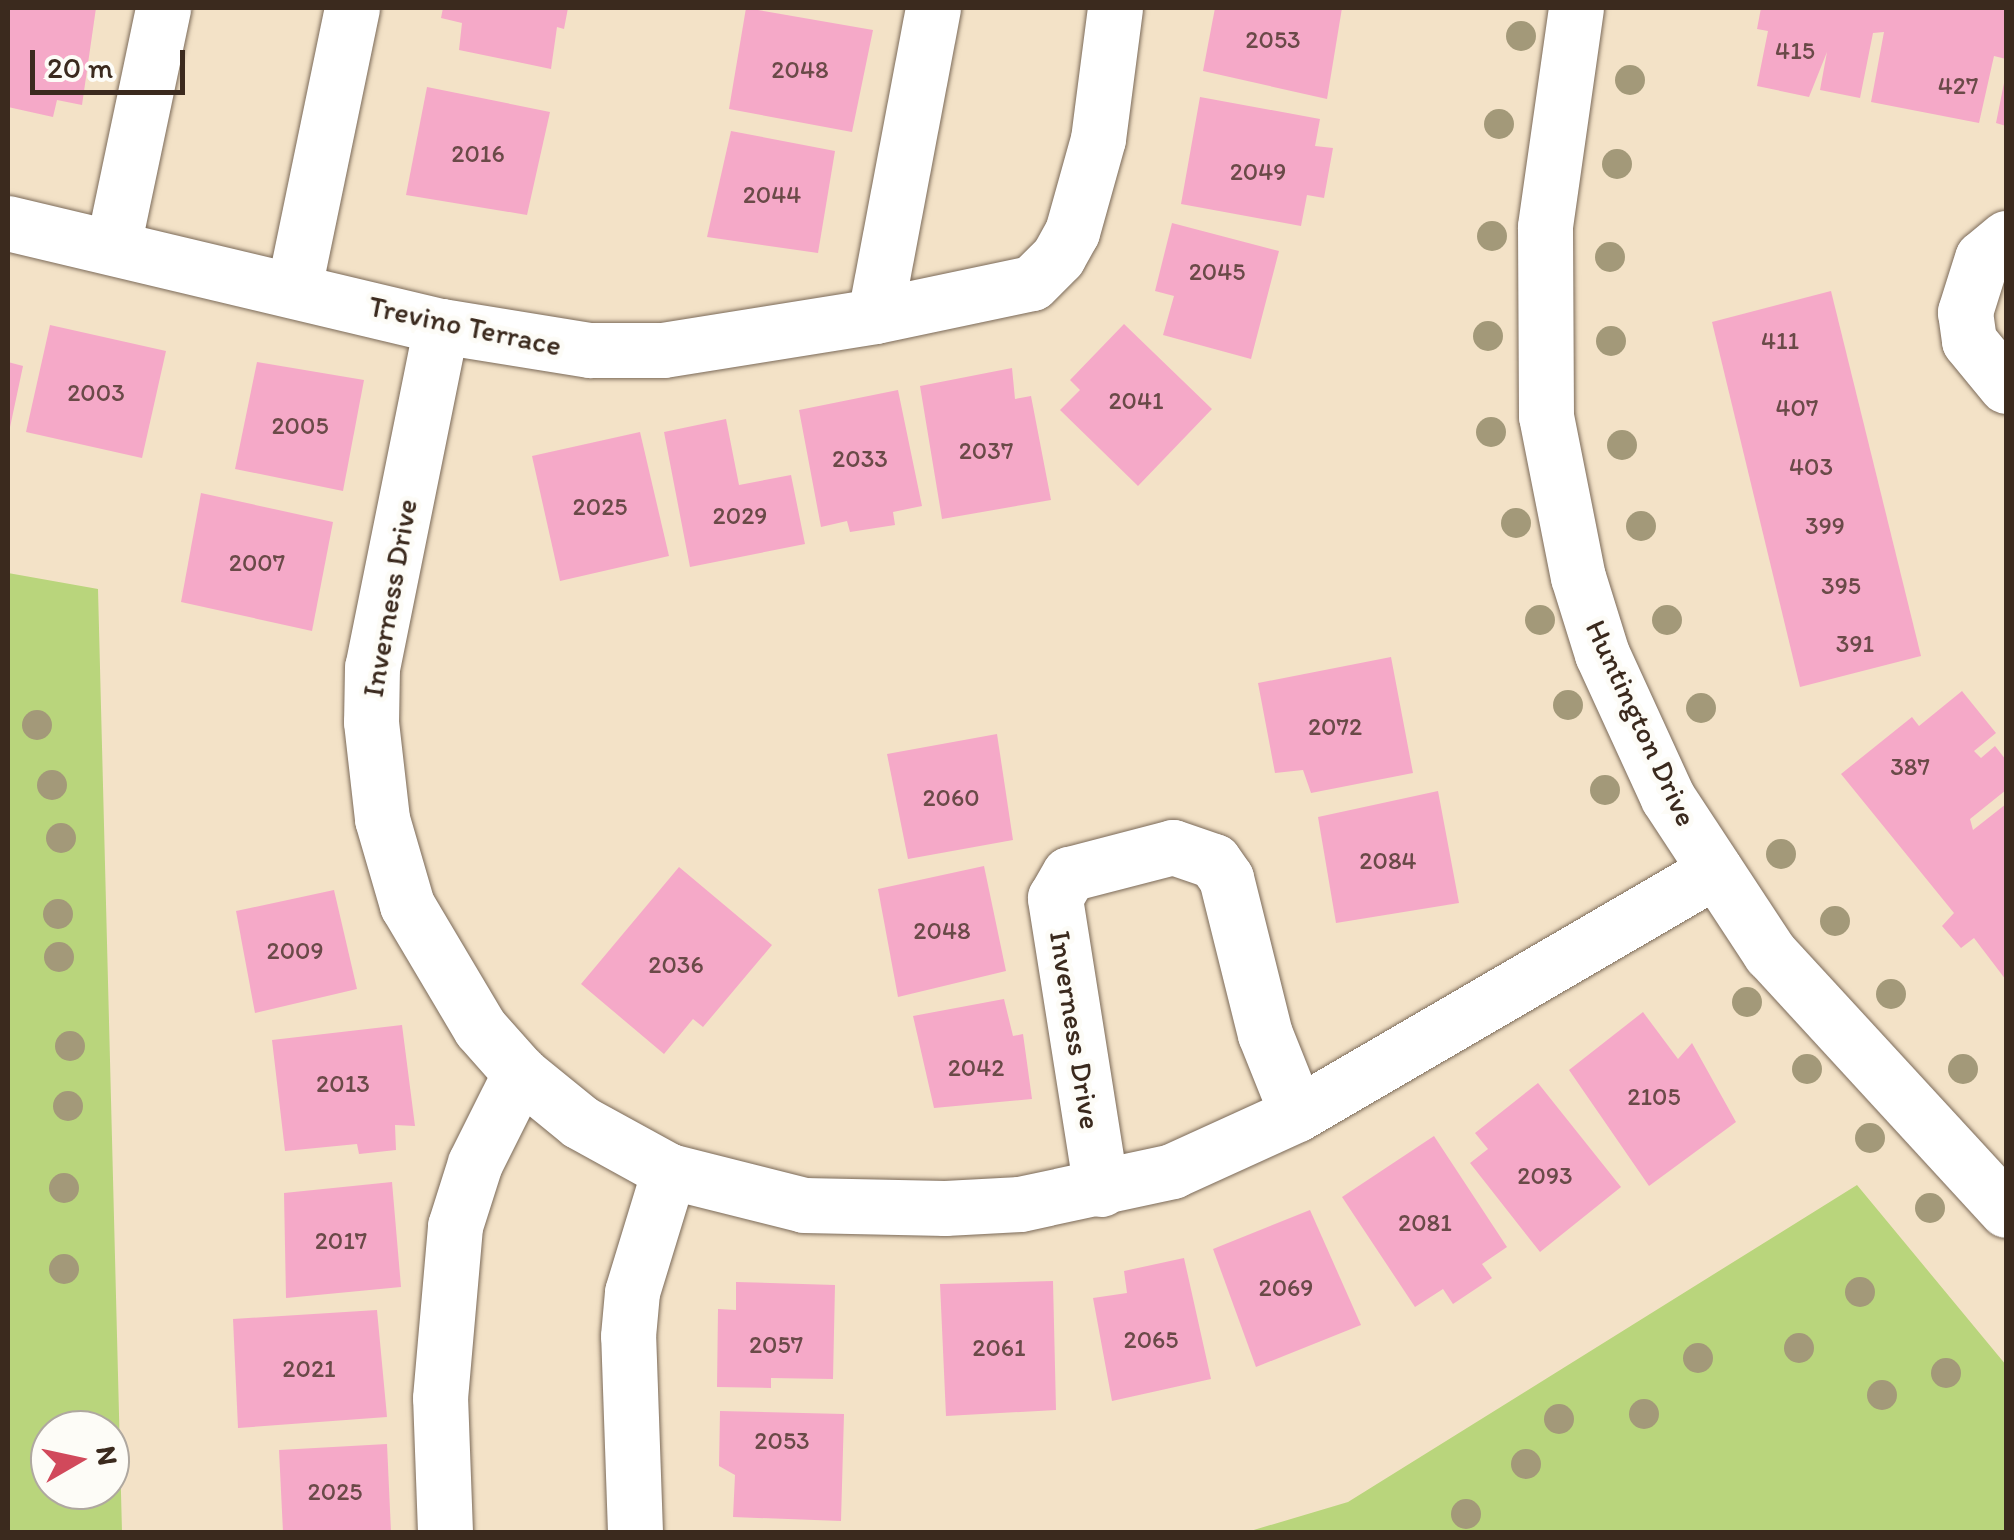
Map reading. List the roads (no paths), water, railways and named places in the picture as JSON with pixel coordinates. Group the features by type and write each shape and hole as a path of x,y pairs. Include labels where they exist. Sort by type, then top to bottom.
{"street":[{"path":"113,246 163,8"},
{"path":"294,288 352,8"},
{"path":"876,316 933,8"},
{"name":"Trevino Terrace","path":"8,223 524,343 663,350 876,316 1032,283 1058,257 1072,232 1098,139 1115,8"},
{"name":"Huntington Drive","path":"1576,8 1545,227 1546,416 1578,577 1602,654 1668,798 1770,954 2006,1210"},
{"path":"2006,238 1982,258 1969,284 1965,312 1970,340 1984,366 2006,386"},
{"name":"Inverness Drive","path":"441,326 372,667 371,722 382,819 407,905 438,966 520,1073 580,1122 670,1171 804,1204 946,1208 1100,1189 1172,1171 1297,1114 1715,871"},
{"name":"Inverness Drive","path":"1100,1189 1054,898 1069,874 1173,847 1214,861 1226,878 1265,1034 1297,1114"},
{"path":"445,1532 440,1398 452,1242 475,1163 520,1073"},
{"path":"635,1532 628,1336 632,1292 670,1171"}]}
